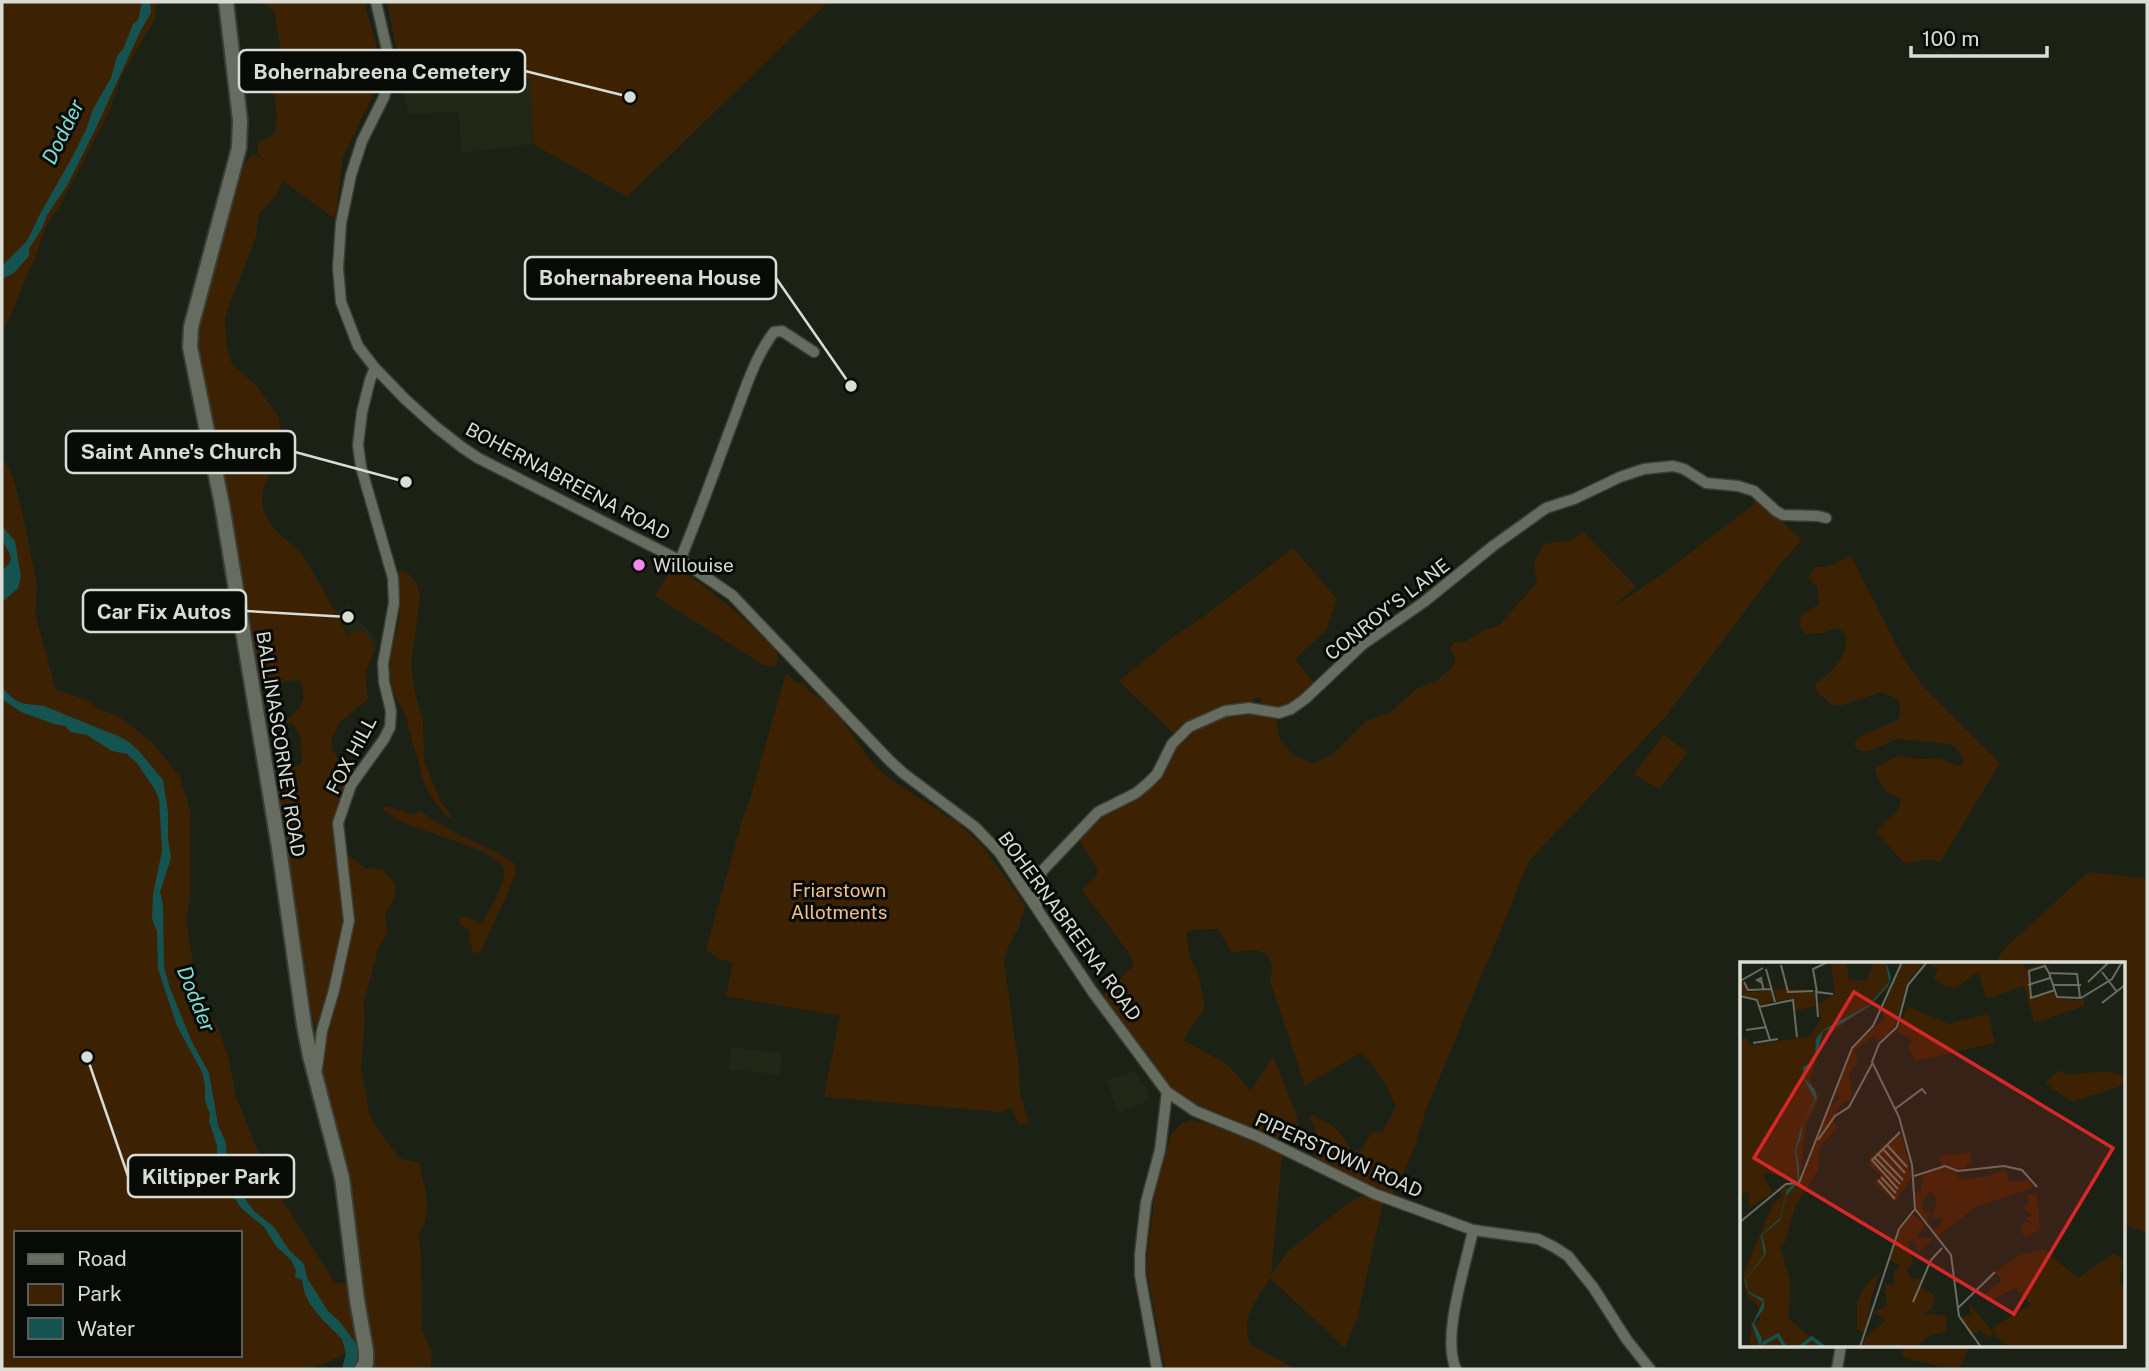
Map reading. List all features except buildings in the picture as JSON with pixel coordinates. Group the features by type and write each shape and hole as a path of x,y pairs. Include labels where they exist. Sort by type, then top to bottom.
{"main road":[{"name":"BALLINASCORNEY ROAD","path":"226,2 240,120 239,148 189,339 222,505 277,835 304,1025 342,1178 366,1351 366,1363 362,1369"}],"street":[{"name":"BOHERNABREENA ROAD","path":"376,2 388,54 388,82 384,97 359,149 351,175 341,223 338,268 341,302 358,346 375,368 436,427 478,458 680,560 732,595 889,760 988,839 1092,990 1167,1092"},
{"path":"680,560 744,392 768,340 775,332 782,331 814,352"},
{"name":"FOX HILL","path":"316,1079 323,1031 349,920 338,822 351,785 384,739 391,719 383,664 394,603 393,578 360,467 358,445 362,412 375,368"},
{"name":"CONROY'S LANE","path":"1037,907 1038,881 1043,870 1098,812 1136,793 1148,783 1157,774 1172,744 1189,727 1225,710 1249,708 1279,713 1291,709 1362,646 1546,508 1574,499 1620,477 1673,466 1684,469 1706,483 1738,486 1754,491 1783,515 1826,518"},
{"path":"1157,1369 1140,1275 1140,1254 1146,1202 1160,1150 1167,1092"},
{"name":"PIPERSTOWN ROAD","path":"1167,1092 1195,1111 1259,1137 1375,1194 1473,1230 1538,1239 1555,1247 1567,1256 1593,1287 1627,1340 1650,1369"},
{"path":"1455,1369 1450,1349 1455,1304 1473,1230"},
{"path":"1837,1369 1841,1346"}],"shaded area":[{"path":"531,79 533,144 461,153 459,112 409,114 404,93 401,91 406,86"},
{"path":"349,605 378,642 367,665 336,612"},
{"path":"731,1047 782,1053 780,1075 729,1069"},
{"path":"1136,1071 1142,1086 1147,1085 1150,1100 1118,1113 1107,1080"}],"green space":[{"path":"2,2 157,2 154,20 121,77 110,110 61,204 45,228 2,334"},
{"path":"261,2 364,2 377,48 379,71 373,95 343,157 335,219 282,180 278,193 259,214 256,236 225,317 226,343 232,365 256,385 278,416 284,452 266,482 262,502 264,512 278,533 302,555 348,635 360,629 376,649 365,672 368,699 340,722 331,739 332,748 348,778 337,846 365,868 382,869 396,884 394,899 385,914 387,932 378,949 363,1005 365,1017 361,1068 370,1116 401,1159 419,1163 423,1180 427,1208 423,1226 418,1233 421,1254 422,1329 432,1353 430,1369 370,1369 374,1358 364,1305 348,1168 322,1077 321,1042 313,1020 274,773 302,764 301,739 294,724 284,722 301,704 303,687 300,680 260,684 200,358 197,332 245,163 253,154 265,161 257,153 258,143 274,134 277,119 271,57 281,51 274,11"},
{"path":"387,2 828,2 627,197 533,144 530,79 406,86"},
{"path":"2,456 14,479 22,511 37,586 35,612 55,689 87,700 98,709 117,715 153,743 180,777 190,810 190,897 186,920 195,977 204,1004 220,1032 236,1097 269,1179 335,1283 348,1283 361,1348 310,1369 2,1369"},
{"path":"1756,499 1802,540 1782,562 1666,716 1529,861 1393,1195 1314,1160 1317,1138 1309,1117 1314,1114 1331,1125 1350,1150 1361,1151 1372,1132 1382,1133 1396,1106 1381,1078 1361,1052 1305,1086 1270,981 1272,970 1268,956 1263,952 1250,950 1232,953 1218,929 1189,930 1186,934 1190,958 1198,973 1205,1007 1183,1040 1228,1065 1251,1091 1273,1056 1297,1116 1297,1131 1288,1142 1187,1101 1169,1087 1103,995 1134,965 1131,956 1082,890 1097,875 1097,869 1078,838 1094,821 1153,785 1175,749 1190,733 1222,717 1244,712 1276,718 1280,740 1294,756 1314,763 1333,754 1366,721 1389,713 1418,688 1435,682 1452,668 1456,660 1450,649 1454,642 1464,642 1499,625 1537,583 1534,563 1543,544 1573,540 1583,532 1636,586 1612,608 1662,574 1753,505"},
{"path":"1293,548 1337,599 1326,630 1295,659 1314,683 1297,699 1285,705 1271,706 1263,704 1260,697 1254,698 1252,703 1175,735 1119,681 1173,637"},
{"path":"1851,556 1903,658 1921,684 2000,763 1940,862 1926,859 1905,864 1879,835 1878,831 1898,809 1901,799 1884,788 1875,768 1900,755 1916,759 1940,759 1961,766 1963,761 1959,752 1951,744 1897,739 1868,751 1860,751 1855,747 1855,741 1898,720 1901,710 1898,699 1881,692 1833,706 1817,692 1815,683 1838,664 1844,652 1846,636 1839,628 1805,634 1800,626 1801,616 1819,604 1817,586 1808,578 1815,567 1827,567"},
{"path":"672,567 697,581 737,613 776,650 776,666 762,664 655,596"},
{"path":"397,570 408,573 417,584 420,597 411,664 423,721 424,761 441,802 452,816 448,818 424,783 406,717 393,691 391,657 401,599"},
{"name":"Friarstown Allotments","path":"786,673 828,704 873,764 888,778 955,821 981,844 1025,905 1004,962 1020,1094 1027,1124 1019,1124 1011,1107 1003,1112 824,1097 840,1016 726,996 733,962 718,959 706,949"},
{"path":"1663,735 1688,752 1659,789 1634,774"},
{"path":"384,807 414,815 421,811 443,826 515,864 515,874 509,890 480,952 474,954 469,939 470,931 461,926 459,919 465,916 482,923 500,888 504,869 499,862 475,849 404,823 384,810"},
{"path":"2091,872 2147,879 2147,1232 2124,1225 2124,962 1995,962 2005,948"},
{"path":"1193,1120 1239,1135 1282,1156 1271,1276 1288,1251 1362,1195 1383,1203 1357,1319 1345,1348 1270,1278 1251,1310 1247,1335 1250,1344 1295,1369 1165,1369 1147,1272 1148,1250 1155,1193 1171,1135 1182,1123"},
{"path":"1908,1346 1970,1346 1959,1369 1902,1357 1903,1349"}],"water":[{"path":"142,2 150,2 151,13 68,184 47,215 29,249 29,256 14,273 2,279 2,266 27,241 74,154 93,109 111,78 117,56 123,49 133,24 138,20"},
{"path":"2,526 15,541 21,577 18,588 2,602 2,570 11,558 2,538"},
{"path":"2,687 12,698 21,702 44,706 129,742 163,780 171,858 160,892 163,904 164,967 191,1040 209,1073 218,1125 226,1143 227,1174 254,1211 274,1227 289,1250 304,1264 307,1278 328,1311 340,1322 360,1351 356,1369 342,1369 346,1353 342,1339 310,1304 302,1280 295,1277 296,1270 291,1260 276,1246 264,1227 241,1208 219,1183 217,1146 209,1121 202,1072 177,1026 158,969 157,931 152,919 153,894 162,851 159,799 155,790 137,763 127,754 112,751 87,735 71,732 65,726 21,712 2,699"}],"place":[{"name":"Bohernabreena Cemetery","path":"630,97"},
{"name":"Bohernabreena House","path":"851,386"},
{"name":"Saint Anne's Church","path":"406,482"},
{"name":"Willouise","path":"639,565"},
{"name":"Car Fix Autos","path":"348,617"},
{"name":"Kiltipper Park","path":"87,1057"}],"water label":[{"name":"Dodder","path":"63,132"},
{"name":"Dodder","path":"196,999"}]}
